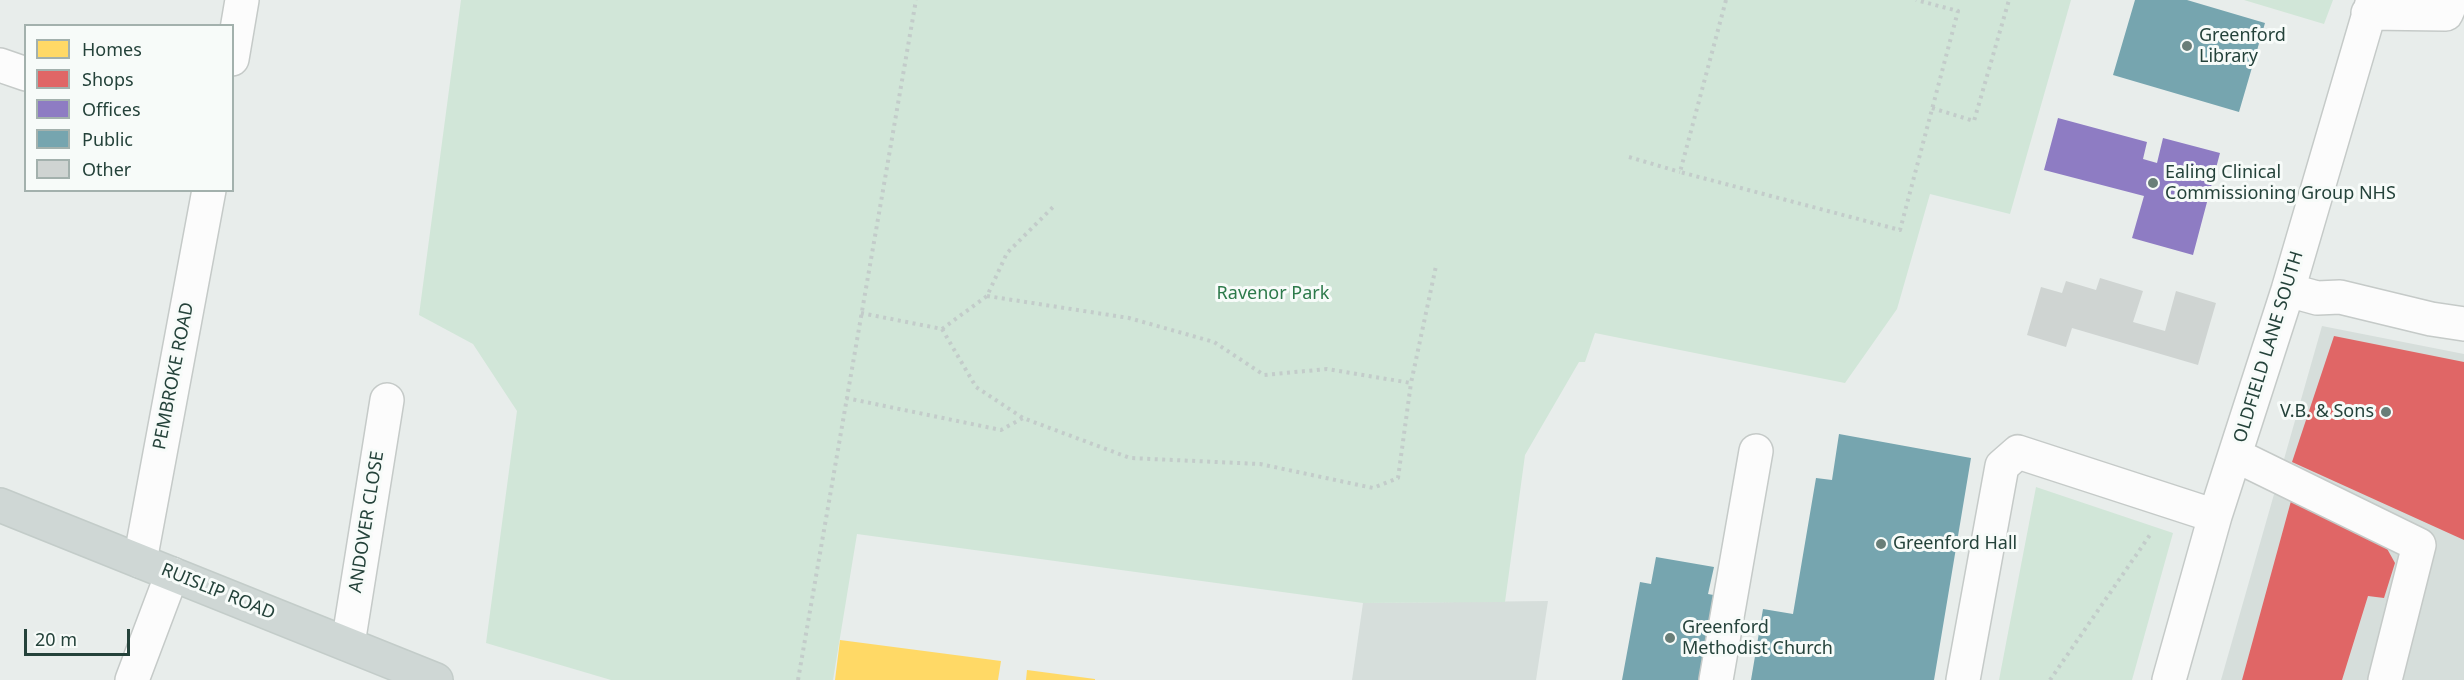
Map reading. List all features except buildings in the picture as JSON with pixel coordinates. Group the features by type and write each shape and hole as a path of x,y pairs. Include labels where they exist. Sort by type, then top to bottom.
{"main road":[{"name":"RUISLIP ROAD","path":"0,505 436,680"}],"street":[{"path":"234,46 242,0"},
{"name":"OLDFIELD LANE SOUTH","path":"2169,680 2215,516 2289,290 2371,7 2446,14 2452,0"},
{"path":"0,65 24,73"},
{"name":"PEMBROKE ROAD","path":"140,561 209,192"},
{"path":"2289,290 2317,298 2340,297 2431,319 2464,324"},
{"name":"ANDOVER CLOSE","path":"348,644 387,400"},
{"path":"1716,680 1756,451"},
{"path":"1963,680 2002,466 2018,452 2215,516"},
{"path":"2235,455 2419,545 2385,680"},
{"path":"132,680 172,574"}],"path":[{"path":"798,680 916,0"},
{"path":"1680,172 1726,0"},
{"path":"1629,157 1900,230 1958,11 1916,0"},
{"path":"1932,108 1974,121 2009,0"},
{"path":"861,313 942,329 987,296 1007,253 1055,205"},
{"path":"942,329 976,387 1023,418 1130,458 1260,464 1373,488 1398,478 1411,383 1436,266"},
{"path":"987,296 1128,318 1214,342 1264,375 1327,369 1411,383"},
{"path":"846,398 1001,430 1023,418"},
{"path":"2050,680 2175,503"}],"shaded area":[{"path":"2322,326 2464,354 2464,680 2221,680"},
{"path":"1548,601 1536,680 1352,680 1363,603"}],"green space":[{"name":"Ravenor Park","path":"461,0 2071,0 2010,214 1930,194 1897,309 1845,383 1595,333 1585,362 1579,362 1525,455 1505,602 1363,603 857,534 833,680 611,680 486,643 517,411 473,344 419,315"},
{"path":"2244,0 2333,0 2324,24"},
{"path":"2036,487 2173,533 2132,680 1999,680"}],"place":[{"name":"Greenford Library","path":"2187,46"},
{"name":"Ealing Clinical Commissioning Group NHS","path":"2153,183"},
{"name":"V.B. & Sons","path":"2386,412"},
{"name":"Greenford Hall","path":"1881,544"},
{"name":"Greenford Methodist Church","path":"1670,638"}]}
